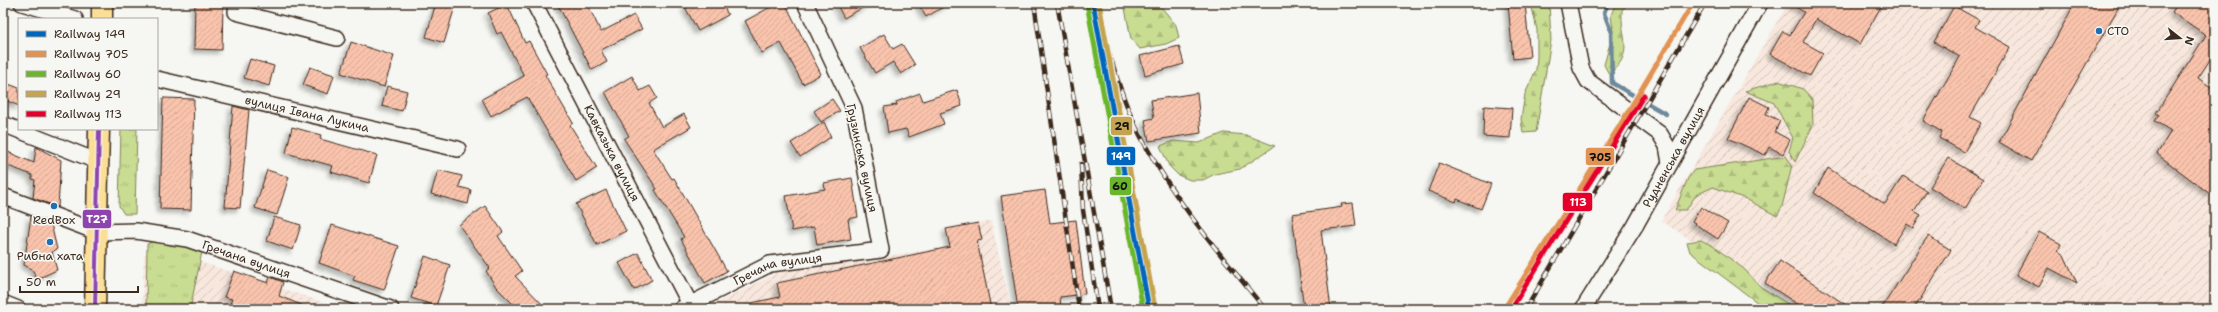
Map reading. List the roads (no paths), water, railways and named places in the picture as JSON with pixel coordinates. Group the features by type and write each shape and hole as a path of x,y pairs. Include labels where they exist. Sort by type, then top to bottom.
{"main road":[{"path":"102,3 102,18"},
{"path":"95,309 99,130"}],"street":[{"path":"22,3 72,18"},
{"path":"237,3 236,12 337,38"},
{"name":"Кавказька вулиця","path":"534,3 686,306"},
{"name":"Грузинська вулиця","path":"805,3 854,108 881,250"},
{"path":"1568,3 1581,68 1588,81 1660,134 1667,146 1670,162"},
{"name":"Рудненська вулиця","path":"1583,309 1635,226 1760,3"},
{"name":"вулиця Івана Лукича","path":"158,79 458,149"},
{"path":"3,124 18,130"},
{"path":"18,130 99,162"},
{"name":"Гречана вулиця","path":"3,196 97,232 136,231 187,238 391,309"},
{"name":"Гречана вулиця","path":"686,306 770,264 881,250"},
{"path":"3,303 18,309"}],"waterway":[{"path":"1608,3 1604,13 1611,31 1612,83 1666,114"}],"railway":[{"path":"1034,3 1079,309"},
{"path":"1057,3 1111,309"},
{"path":"1096,3 1123,95 1135,125 1148,150 1162,174 1194,221 1265,309"},
{"path":"1526,309 1705,3"},
{"path":"1081,164 1083,210 1098,309"}],"rail line":[{"name":"149","path":"1093,3 1149,309"},
{"name":"29","path":"1099,3 1155,308"},
{"name":"705","path":"1504,309 1620,125 1693,3"},
{"name":"60","path":"1087,4 1143,309"},
{"name":"113","path":"1511,309 1644,95"}],"place":[{"name":"СТО","path":"2099,31"},
{"name":"RedBox","path":"54,206"},
{"name":"Рибна хата","path":"50,242"}]}
